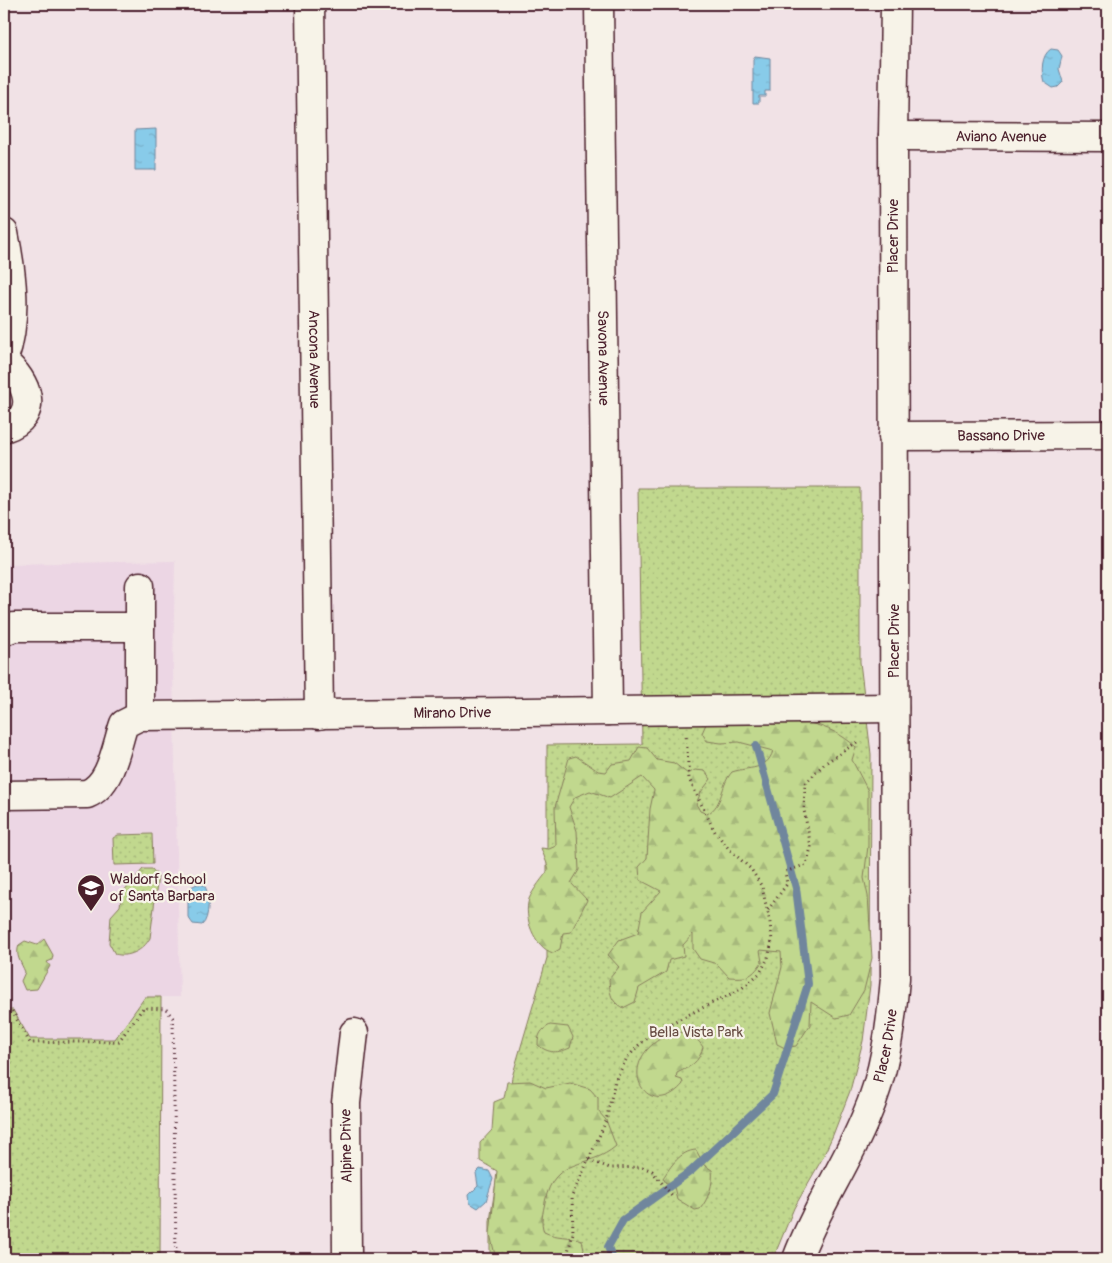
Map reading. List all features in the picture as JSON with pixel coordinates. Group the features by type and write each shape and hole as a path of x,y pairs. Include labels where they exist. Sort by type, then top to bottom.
{"street":[{"name":"Ancona Avenue","path":"310,4 319,715"},
{"name":"Savona Avenue","path":"599,4 608,711"},
{"name":"Placer Drive","path":"797,1259 866,1117 887,1047 896,952 893,436 895,4"},
{"name":"Aviano Avenue","path":"893,136 1108,137"},
{"path":"4,233 8,251 12,311 9,342 4,358"},
{"path":"4,362 20,379 27,396 25,412 21,418 4,428"},
{"name":"Bassano Drive","path":"893,436 1108,435"},
{"path":"4,795 87,794 94,791 114,758 124,724 140,716 140,586"},
{"path":"4,631 14,627 140,627"},
{"name":"Mirano Drive","path":"140,716 894,708"},
{"name":"Alpine Drive","path":"347,1259 346,1103 354,1033"}],"path":[{"path":"566,1259 572,1234 572,1196 578,1177 589,1160 606,1120 615,1081 627,1058 639,1045 680,1017 741,989 760,973 768,958 772,942 762,887 751,869 715,832 688,778 686,763 686,710"},
{"path":"767,910 787,884 785,872 807,864 812,847 804,810 805,784 824,764 857,742"},
{"path":"12,1011 30,1043 119,1041 143,1008 166,1009 172,1018 176,1259"},
{"path":"589,1160 619,1169 642,1167 652,1171 674,1198"}],"shaded area":[{"name":"Waldorf School of Santa Barbara","path":"175,561 173,670 180,997 161,997 160,1259 4,1259 4,564"}],"green space":[{"name":"Bella Vista Park","path":"638,488 860,488 860,662 871,754 870,985 863,1041 850,1091 833,1135 822,1159 794,1208 773,1259 490,1259 490,1221 512,1077 547,958 547,745 642,744"},
{"path":"715,718 734,724 759,720 798,721 811,723 834,732 856,747 852,760 868,791 868,846 864,878 868,896 872,958 864,990 849,1015 836,1018 811,1002 810,1025 796,1046 785,1048 777,1044 770,1013 782,967 781,952 760,950 762,962 755,971 744,977 729,977 717,964 700,959 693,949 693,934 683,945 684,956 669,960 666,972 639,988 635,1002 623,1008 613,999 610,992 609,979 619,967 608,955 619,940 638,933 642,912 661,891 640,880 639,867 647,858 650,809 654,790 642,777 610,798 590,791 575,797 569,807 577,831 579,870 571,883 587,900 571,932 563,933 560,949 553,953 540,945 529,922 529,899 549,869 541,848 549,849 556,846 555,807 569,758 576,756 598,771 606,772 612,764 631,761 639,747 647,748 657,760 674,763 688,774 695,770 705,771 711,779 701,792 696,804 700,811 707,814 719,800 725,783 732,772 761,765 770,758 773,751 739,742 721,743 707,741 702,733 706,724"},
{"path":"152,834 153,864 114,865 113,838 118,835"},
{"path":"143,869 152,869 158,876 150,938 143,947 135,952 125,955 115,954 109,943 111,916 120,906 122,893"},
{"path":"44,939 53,955 52,960 47,962 50,966 37,989 25,990 21,981 25,972 18,956 19,945 25,941 37,945"},
{"path":"145,997 161,997 160,1259 4,1259 4,1010 13,1010 30,1039 115,1039"},
{"path":"550,1025 568,1027 573,1037 570,1048 554,1052 538,1045 541,1033"},
{"path":"674,1032 691,1035 703,1047 694,1063 677,1073 676,1078 682,1080 683,1084 670,1095 657,1097 647,1093 640,1084 638,1071 642,1057 654,1043"},
{"path":"530,1081 546,1088 570,1083 590,1089 598,1098 598,1111 606,1120 616,1146 606,1153 564,1170 556,1177 550,1187 542,1217 544,1232 582,1240 584,1249 576,1259 496,1259 490,1234 497,1171 480,1161 480,1143 492,1130 494,1102 504,1098 507,1082"},
{"path":"696,1150 704,1165 712,1170 712,1175 710,1191 706,1201 700,1209 695,1210 677,1199 673,1183 666,1183 663,1178 681,1156"}],"water":[{"path":"1051,49 1058,50 1062,56 1059,69 1063,82 1058,87 1053,88 1044,82 1042,73 1045,55"},
{"path":"755,56 770,58 770,91 765,91 765,96 759,96 759,103 753,103 753,59"},
{"path":"156,129 156,170 135,170 135,130"},
{"path":"197,884 204,885 208,899 207,917 202,925 193,924 188,917 188,894 190,894 191,887"},
{"path":"480,1169 489,1171 493,1179 486,1201 478,1208 470,1203 469,1195 478,1186 476,1173"}],"waterway":[{"path":"613,1259 608,1247 623,1220 691,1171 773,1094 808,984 796,888 756,746"}],"place":[{"name":"Waldorf School of Santa Barbara","path":"91,912"}]}
